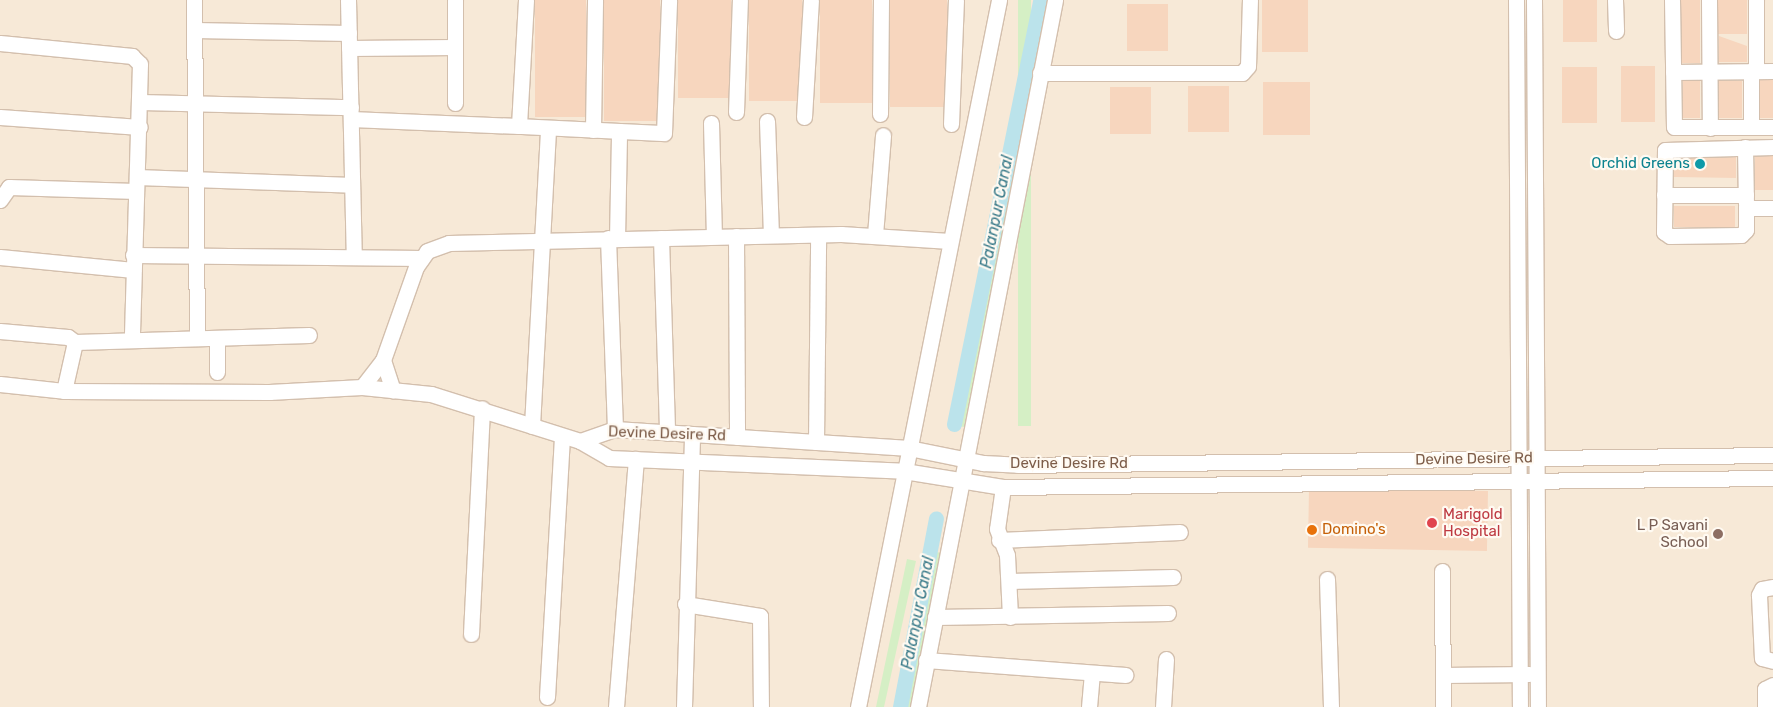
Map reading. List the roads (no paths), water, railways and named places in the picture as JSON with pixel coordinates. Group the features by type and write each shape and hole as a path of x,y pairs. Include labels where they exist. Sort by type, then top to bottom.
{"street":[{"path":"194,0 198,255 197,338"},
{"path":"348,0 354,257"},
{"path":"455,0 455,103"},
{"path":"519,126 526,0"},
{"path":"593,130 596,0"},
{"path":"141,102 351,113 548,128 664,133 669,0"},
{"path":"736,112 740,0"},
{"path":"804,117 811,0"},
{"path":"880,114 881,0"},
{"path":"951,124 956,0"},
{"path":"858,707 999,0"},
{"path":"918,707 1055,0"},
{"path":"1040,73 1242,74 1248,66 1250,0"},
{"path":"1516,0 1521,459 1529,482 1537,563 1538,707"},
{"path":"1520,707 1521,564 1529,482 1536,459 1534,0"},
{"path":"1615,0 1616,31"},
{"path":"1672,0 1674,127 1773,127"},
{"path":"1709,0 1710,128"},
{"path":"1752,127 1756,0"},
{"path":"1516,22 1534,21"},
{"path":"195,30 455,48"},
{"path":"0,43 132,56 140,64 141,102 133,262 132,340"},
{"path":"1673,72 1773,71"},
{"path":"1517,104 1534,104"},
{"path":"0,117 140,127"},
{"path":"767,121 771,235"},
{"path":"711,122 714,236"},
{"path":"532,426 540,241 548,128"},
{"path":"615,429 613,238 619,131"},
{"path":"875,235 884,135"},
{"path":"1745,147 1746,230 1741,235 1670,236 1664,232 1667,148 1745,147 1773,147"},
{"path":"0,200 9,187 197,182 352,185"},
{"path":"1664,195 1746,202 1773,208"},
{"path":"1519,228 1535,228"},
{"path":"362,387 383,360 422,258 427,251 449,243 818,234 875,235 950,241"},
{"path":"816,442 818,234"},
{"path":"736,236 737,437"},
{"path":"661,238 667,433"},
{"path":"0,257 133,262 198,255 422,258"},
{"path":"0,331 68,337 75,342 309,335"},
{"path":"217,338 217,372"},
{"path":"64,391 75,342"},
{"path":"1520,345 1536,345"},
{"path":"383,360 393,390"},
{"path":"0,384 64,391 269,392 362,387 431,394 482,408 562,436 580,440"},
{"path":"471,634 482,408"},
{"name":"Devine Desire Rd","path":"580,440 615,429 909,448 965,460 1018,465 1773,456"},
{"path":"684,707 685,604 692,434"},
{"path":"547,697 562,436"},
{"name":"Devine Desire Rd","path":"580,440 609,458 904,471 960,483 1003,487 1773,478"},
{"path":"616,707 636,459"},
{"path":"1003,487 999,540 1007,555 1010,617"},
{"path":"999,540 1180,532"},
{"path":"1521,564 1537,563"},
{"path":"1442,571 1443,707"},
{"path":"1009,581 1173,577"},
{"path":"1327,579 1331,707"},
{"path":"1773,587 1762,589 1760,595 1762,658 1773,661"},
{"path":"685,604 760,616 761,707"},
{"path":"935,617 1168,613"},
{"path":"1162,707 1166,659"},
{"path":"926,660 1125,675"},
{"path":"1089,707 1092,673"},
{"path":"1443,675 1538,674"},
{"path":"1765,707 1765,689 1773,686"}],"waterway":[{"name":"Palanpur Canal","path":"954,424 1040,0"},
{"name":"Palanpur Canal","path":"900,707 936,518"}],"place":[{"name":"Orchid Greens","path":"1700,164"},
{"name":"Marigold Hospital","path":"1432,523"},
{"name":"Domino's","path":"1312,530"},
{"name":"L P Savani School","path":"1718,534"}]}
